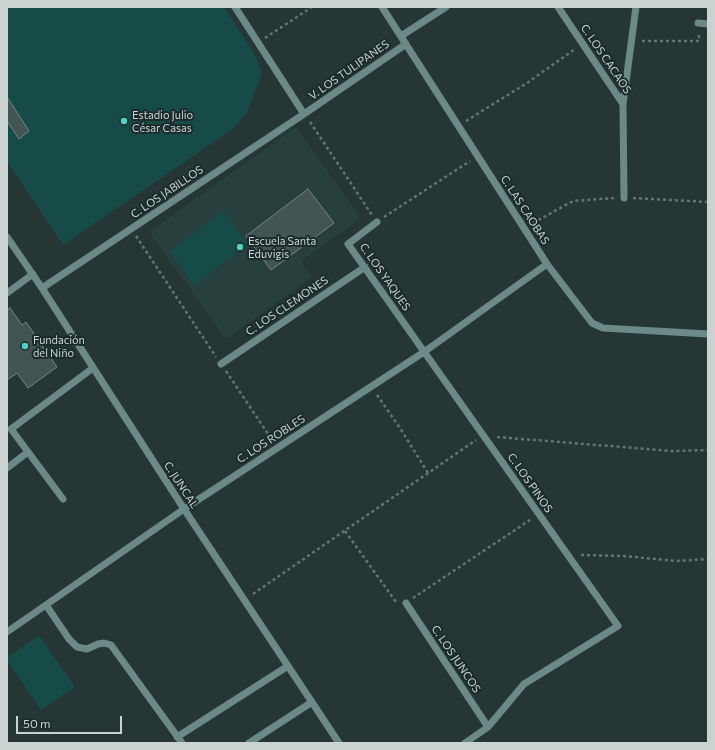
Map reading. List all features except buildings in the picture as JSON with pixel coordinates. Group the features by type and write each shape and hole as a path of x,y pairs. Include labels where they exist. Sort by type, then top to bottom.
{"street":[{"path":"235,7 304,114"},
{"name":"C. LAS CAOBAS","path":"382,7 547,264 592,323 603,328 708,334"},
{"path":"401,36 446,7"},
{"name":"C. LOS CACAOS","path":"558,7 623,104"},
{"name":"C. LOS CACAOS","path":"624,198 623,104 636,7"},
{"path":"698,23 708,24"},
{"name":"V. LOS TULIPANES","path":"304,114 406,44"},
{"name":"C. LOS JABILLOS","path":"42,288 304,114"},
{"name":"C. LOS YAQUES","path":"377,222 348,244 424,352"},
{"name":"C. JUNCAL","path":"7,237 33,274 184,509 339,743"},
{"name":"C. LOS ROBLES","path":"7,632 184,509 424,352 547,264"},
{"name":"C. LOS CLEMONES","path":"221,364 365,267"},
{"path":"7,293 33,274"},
{"name":"C. LOS PINOS","path":"424,352 618,626 524,684 488,727"},
{"path":"63,499 11,430 93,368"},
{"path":"7,468 28,452"},
{"name":"C. LOS JUNCOS","path":"406,603 488,727"},
{"path":"46,605 76,647 87,650 98,644 104,643 111,645 179,740 288,666"},
{"path":"249,743 312,702"},
{"path":"465,743 488,727"}],"path":[{"path":"258,43 312,7"},
{"path":"631,41 699,41 698,23"},
{"path":"465,122 527,83 582,43"},
{"path":"304,114 377,222 477,156"},
{"path":"524,228 573,201 624,198 708,202"},
{"path":"131,229 278,448"},
{"path":"371,387 400,428 428,473"},
{"path":"244,600 483,435 634,449 672,451 708,450"},
{"path":"345,531 399,607 497,543 538,514"},
{"path":"568,556 624,556 676,561 708,559"}],"shaded area":[{"name":"Estadio Julio César Casas","path":"7,7 224,7 254,53 262,73 247,113 233,129 63,245 7,161"},
{"name":"Escuela Santa Eduvigis","path":"296,127 361,218 301,261 312,277 226,339 149,232"},
{"path":"223,211 248,244 194,285 170,252"},
{"path":"39,635 75,687 41,710 7,660 7,658"}],"place":[{"name":"Estadio Julio César Casas","path":"124,121"},
{"name":"Escuela Santa Eduvigis","path":"240,247"},
{"name":"Fundación del Niño","path":"25,346"}]}
